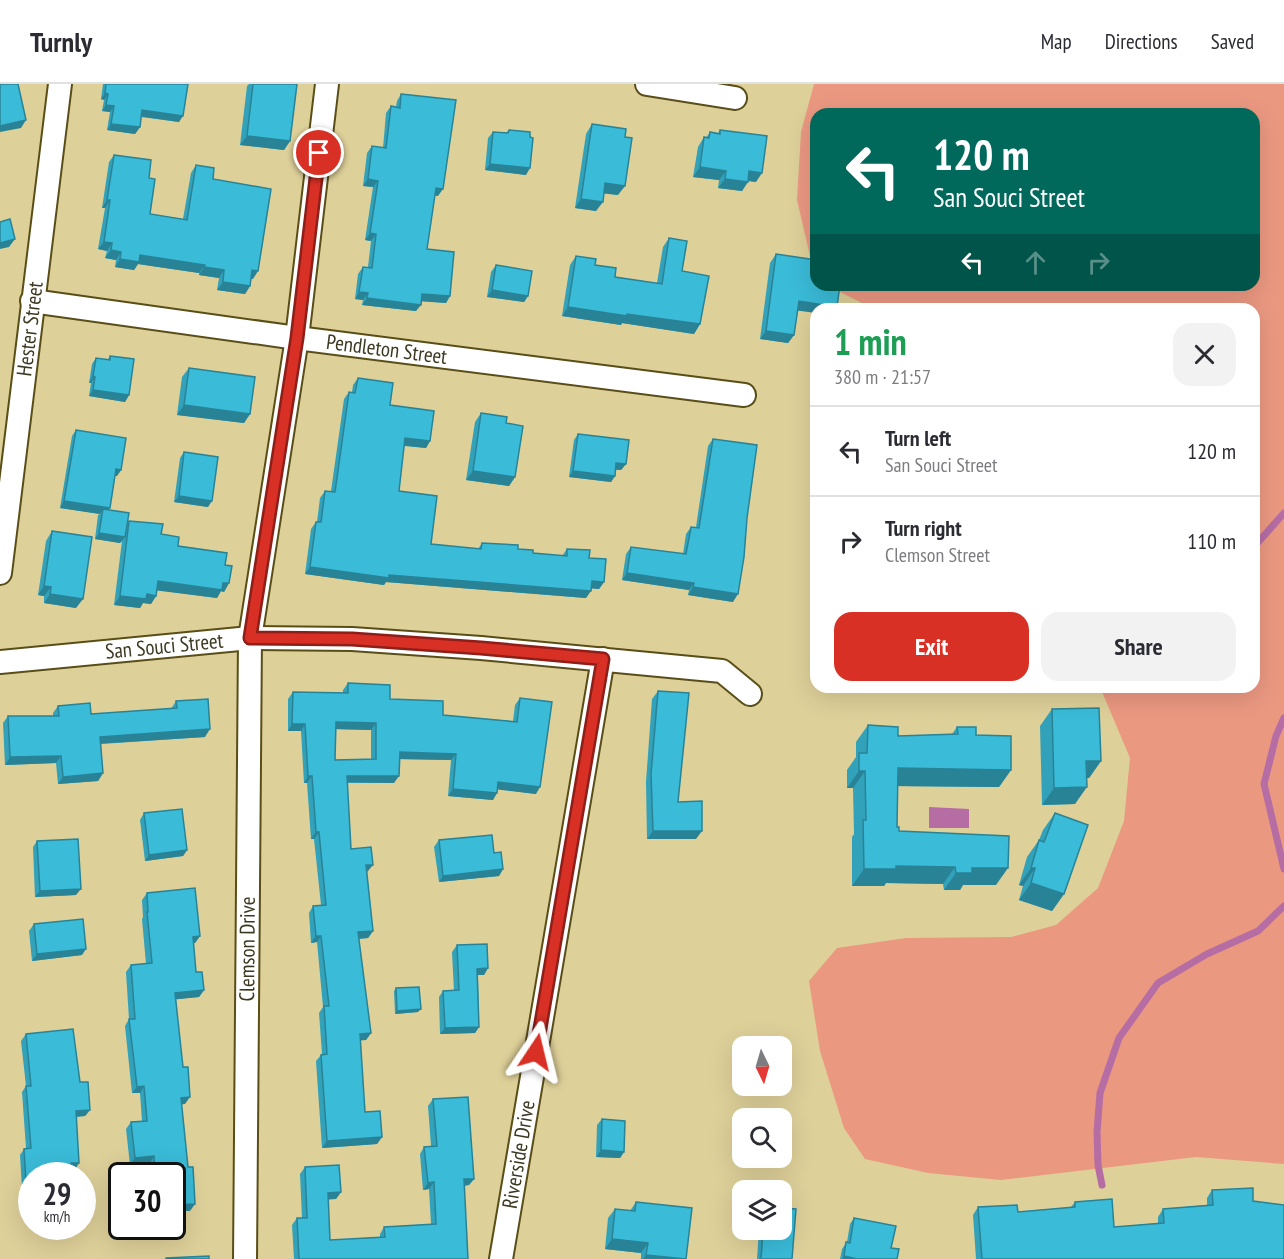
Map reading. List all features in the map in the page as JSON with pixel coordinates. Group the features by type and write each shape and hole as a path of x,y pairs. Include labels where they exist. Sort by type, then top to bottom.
{"street":[{"name":"Hester Street","path":"0,573 60,84"},
{"name":"Clemson Drive","path":"245,1259 250,638 297,338 327,84"},
{"path":"647,84 735,98"},
{"name":"Pendleton Street","path":"32,301 297,338 744,395"},
{"name":"San Souci Street","path":"0,662 250,638 352,639 481,648 722,671 750,694"},
{"name":"Riverside Drive","path":"501,1259 603,659"}],"shaded area":[{"path":"814,84 1284,84 1284,1164 1196,1157 1001,1180 928,1173 865,1159 844,1128 820,1051 809,981 837,948 906,938 1011,937 1056,925 1098,888 1124,821 1130,758 1103,693 1260,693 1260,303 862,303 838,291 1260,291 1260,108 810,108 810,256 797,200 801,132"},
{"path":"929,807 969,809 969,828 929,828"}],"building":[{"path":"0,84 18,84 26,120 0,126"},
{"path":"106,84 188,84 183,116 142,110 140,127 111,124 114,106 106,105 108,94 105,93"},
{"path":"253,84 297,84 290,141 247,136"},
{"path":"401,94 456,100 443,189 436,188 427,249 454,252 450,296 422,294 421,305 367,298 368,293 359,292 363,267 372,268 376,234 370,233 378,181 368,179 372,146 386,148 391,106 400,108"},
{"path":"592,124 626,129 625,137 632,138 625,186 605,183 603,202 581,199"},
{"path":"509,130 530,132 530,137 533,138 530,168 490,164 493,132 508,133"},
{"path":"720,130 767,136 762,173 749,171 748,182 725,179 726,171 700,167 704,137 709,138 710,132 720,134"},
{"path":"114,155 151,160 149,178 155,179 150,214 187,220 196,165 214,168 213,179 271,189 258,271 252,270 250,286 223,282 224,270 204,267 205,265 140,255 139,262 120,259 121,252 111,250 112,243 104,242 110,200 107,200"},
{"path":"10,219 15,239 0,243 0,222"},
{"path":"669,238 687,241 682,271 709,276 700,324 568,307 576,256 596,259 595,265 616,268 615,277 662,284"},
{"path":"776,254 810,259 810,291 839,291 838,303 799,301 794,335 766,331"},
{"path":"496,265 532,271 528,296 492,290"},
{"path":"110,356 134,359 129,395 93,390 96,358 110,360"},
{"path":"189,368 255,377 250,414 184,405"},
{"path":"358,378 393,383 390,405 434,411 430,441 405,438 399,491 437,496 431,544 481,549 482,543 518,545 518,549 533,550 533,553 567,556 567,549 590,550 589,558 606,559 604,582 592,581 591,591 389,575 389,578 310,567 316,522 321,522 325,491 335,492 349,392 355,393"},
{"path":"481,413 507,417 506,423 523,426 515,477 473,471"},
{"path":"76,430 126,438 121,470 116,469 110,508 64,501"},
{"path":"578,434 629,440 626,464 616,463 615,476 573,471"},
{"path":"713,439 757,445 738,594 693,587 694,583 627,573 631,547 686,554 691,527 699,528"},
{"path":"184,452 218,457 212,501 179,496"},
{"path":"103,509 129,513 125,537 99,533"},
{"path":"129,521 163,524 161,534 179,537 178,546 227,553 225,565 232,566 229,583 223,583 222,590 158,581 156,596 147,594 146,599 120,596"},
{"path":"52,531 92,537 83,599 50,594 51,587 44,586"},
{"path":"348,683 390,685 390,699 443,701 443,715 517,722 520,698 552,702 540,787 498,782 497,793 453,789 456,754 400,752 399,776 347,776 351,849 371,847 373,865 366,865 373,931 358,932 371,1033 360,1034 365,1112 380,1111 382,1137 327,1141 321,1055 327,1054 324,1006 329,1006 321,936 316,936 313,906 326,905 319,832 316,832 312,776 308,776 305,724 292,724 293,692 348,693","holes":["336,722 376,723 376,759 335,760"]},
{"path":"658,691 689,693 678,802 702,801 702,831 653,831 651,774"},
{"path":"208,699 210,729 100,737 103,773 63,777 61,756 10,757 8,716 59,716 58,706 90,703 91,714 177,708 176,701"},
{"path":"1099,708 1101,761 1086,761 1087,787 1054,788 1052,709"},
{"path":"868,725 898,727 898,736 958,734 957,727 976,727 976,735 1011,736 1011,770 898,768 897,827 899,831 1009,836 1008,868 972,868 972,873 956,873 955,867 896,866 896,869 864,869 865,771 859,771 859,753 867,753"},
{"path":"182,809 187,850 149,855 144,813"},
{"path":"1055,813 1088,825 1064,894 1031,883 1035,868 1031,868 1039,840 1044,842"},
{"path":"492,835 494,853 501,852 503,869 443,876 439,840"},
{"path":"78,839 81,889 40,891 37,841"},
{"path":"195,888 200,936 193,937 196,972 202,972 204,990 175,993 183,1067 188,1067 190,1097 181,1098 188,1167 193,1167 195,1204 186,1204 186,1162 154,1162 154,1156 135,1158 131,1122 147,1121 144,1086 137,1087 129,1019 135,1019 131,965 152,963 147,893"},
{"path":"83,919 86,949 37,954 34,924"},
{"path":"487,944 488,968 477,969 479,1027 445,1028 443,991 459,990 457,945"},
{"path":"419,987 421,1009 397,1011 396,988"},
{"path":"73,1029 80,1082 88,1082 90,1110 76,1111 79,1162 25,1162 24,1149 31,1148 26,1086 31,1086 26,1034"},
{"path":"468,1097 474,1179 464,1179 468,1259 299,1259 297,1218 307,1218 305,1167 339,1165 341,1192 328,1193 330,1240 385,1237 384,1227 436,1224 434,1182 428,1183 424,1147 437,1146 433,1099"},
{"path":"602,1119 625,1121 624,1152 601,1150"},
{"path":"1253,1188 1253,1201 1284,1205 1284,1259 982,1259 978,1207 1017,1205 1018,1212 1075,1207 1075,1202 1112,1199 1114,1227 1164,1223 1163,1209 1213,1205 1212,1190"},
{"path":"636,1202 692,1208 686,1259 646,1255 648,1243 612,1239 615,1209 635,1211"},
{"path":"792,1209 796,1209 792,1259 761,1259 762,1240 792,1240"},
{"path":"854,1218 896,1226 891,1248 899,1249 897,1259 857,1259 844,1256 846,1242 850,1243"},
{"path":"209,1256 209,1259 166,1259 166,1258"}],"waterway":[{"path":"1260,540 1284,513"},
{"path":"1284,718 1276,736 1264,784 1284,869"},
{"path":"1102,1185 1098,1165 1097,1132 1100,1093 1119,1038 1158,983 1207,954 1258,931 1284,906"}],"route":[{"path":"319,153 297,338 250,638 352,639 603,659 536,1052"}]}
